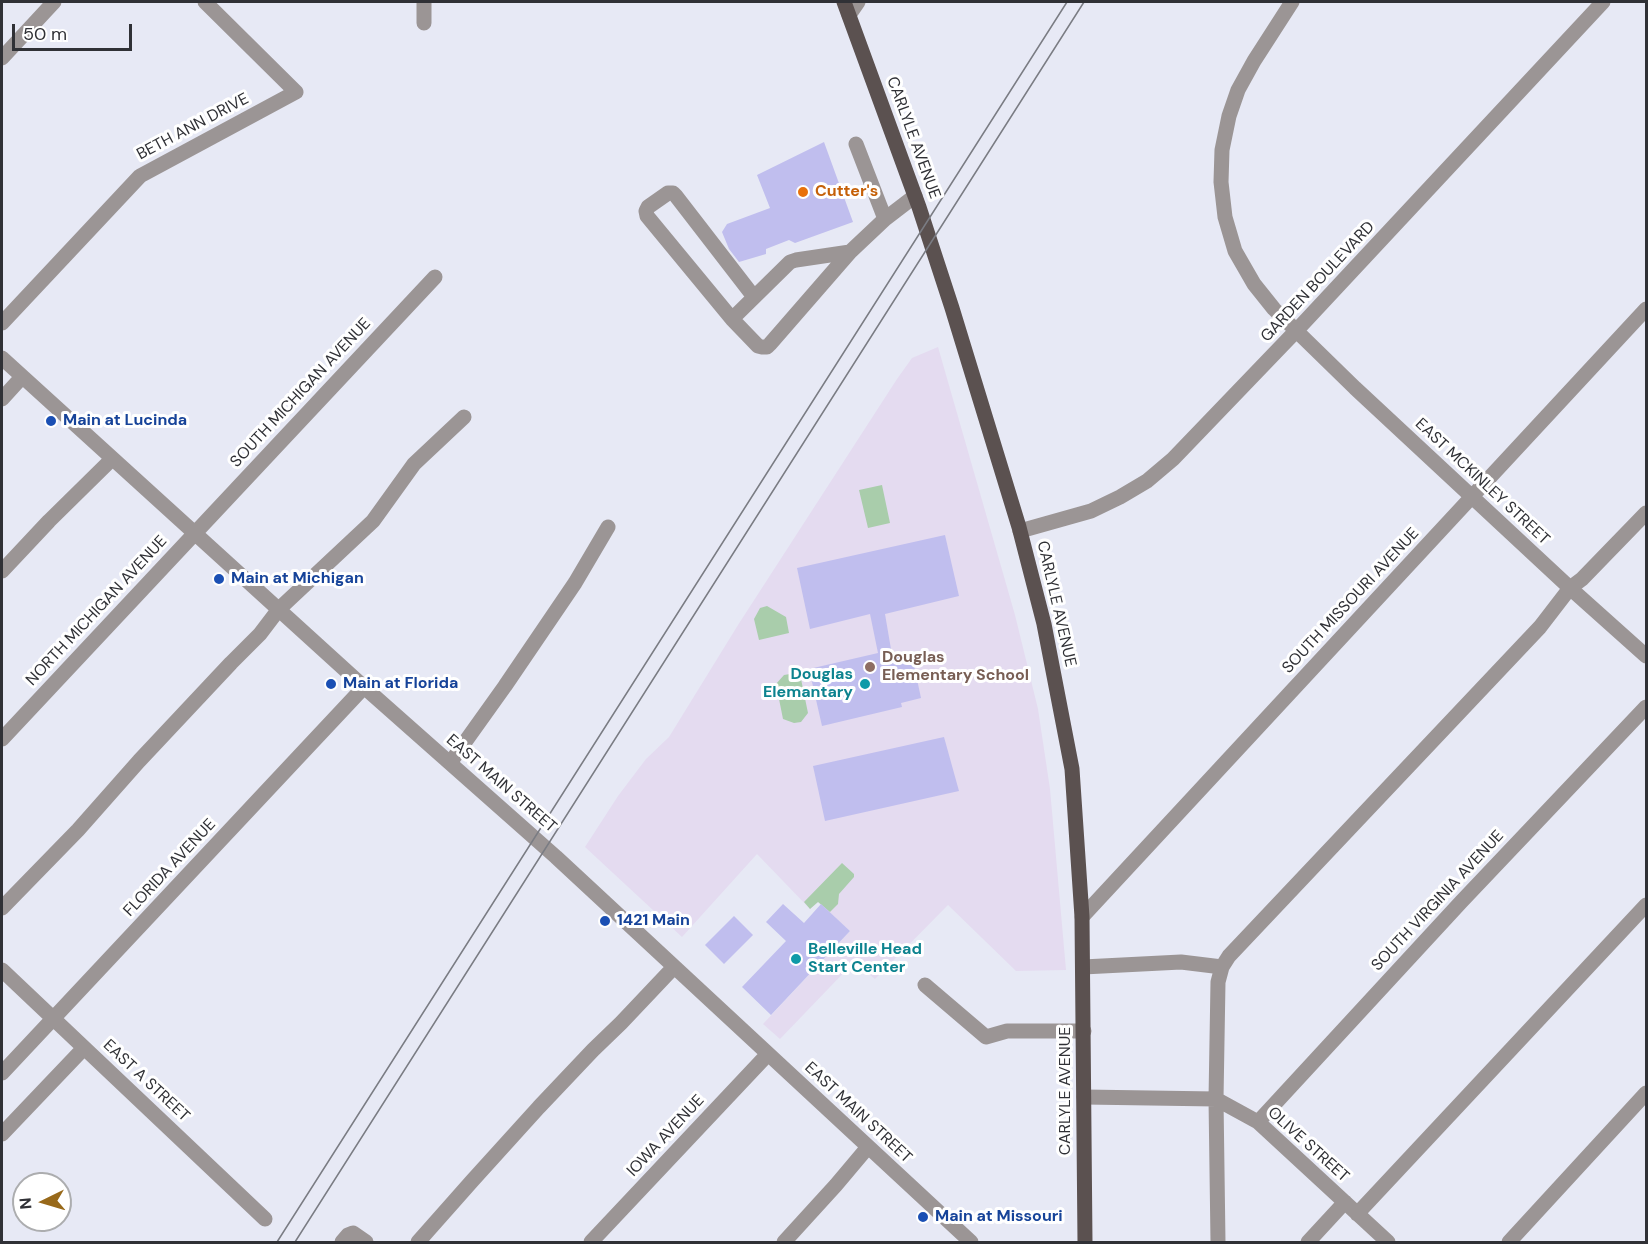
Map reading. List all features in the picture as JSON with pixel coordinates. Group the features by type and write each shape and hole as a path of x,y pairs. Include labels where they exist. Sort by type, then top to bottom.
{"main road":[{"name":"CARLYLE AVENUE","path":"850,6 952,308 1020,531 1042,615 1072,769 1082,917 1085,1242"}],"street":[{"path":"2,58 54,2"},
{"name":"BETH ANN DRIVE","path":"2,323 140,176 296,92 205,2"},
{"path":"424,2 424,23"},
{"name":"EAST MCKINLEY STREET","path":"1292,2 1254,61 1238,90 1229,116 1222,150 1221,182 1225,217 1235,251 1254,284 1296,331 1570,588 1647,656"},
{"name":"GARDEN BOULEVARD","path":"1020,531 1092,511 1147,481 1173,459 1296,331 1603,2"},
{"path":"856,144 885,219"},
{"path":"754,297 673,193 668,193 648,207 647,216 732,319 758,346 767,347 850,252 885,219 915,196"},
{"path":"732,319 790,262 850,252"},
{"name":"SOUTH MICHIGAN AVENUE","path":"194,533 435,277"},
{"name":"SOUTH MISSOURI AVENUE","path":"1082,917 1647,309"},
{"name":"EAST MAIN STREET","path":"2,358 364,687 556,857 868,1147 960,1239"},
{"path":"2,399 22,377"},
{"path":"2,908 78,830 139,761 260,634 279,609 373,521 414,464 464,417"},
{"path":"2,571 112,459"},
{"path":"1218,1242 1216,1099 1218,982 1222,967 1229,956 1539,627 1570,588 1582,579 1647,513"},
{"path":"450,763 575,583 608,527"},
{"name":"NORTH MICHIGAN AVENUE","path":"2,739 194,533"},
{"name":"FLORIDA AVENUE","path":"2,1073 364,687"},
{"name":"SOUTH VIRGINIA AVENUE","path":"1258,1122 1461,902 1647,707"},
{"path":"1357,1214 1647,905"},
{"path":"1083,967 1181,962 1222,967"},
{"path":"418,1242 471,1180 674,967"},
{"name":"EAST A STREET","path":"2,970 265,1218"},
{"path":"925,985 986,1037 1007,1031 1084,1031"},
{"path":"2,1133 84,1048"},
{"name":"IOWA AVENUE","path":"591,1242 768,1054"},
{"path":"1509,1242 1647,1093"},
{"name":"OLIVE STREET","path":"1084,1097 1216,1099 1258,1122 1388,1242"},
{"path":"784,1242 868,1147"},
{"path":"1308,1242 1345,1202"},
{"path":"342,1242 348,1234 353,1233 366,1242"}],"shaded area":[{"name":"Douglas Elementary School","path":"938,347 1015,615 1038,709 1050,789 1066,970 1016,971 948,905 875,979 854,962 780,1039 763,1024 850,931 818,902 810,909 757,854 682,937 585,847 618,796 646,759 669,737 738,625 897,379 912,358"}],"green space":[{"path":"882,485 890,523 868,528 859,490"},
{"path":"767,606 786,617 789,633 759,640 754,619 760,608"},
{"path":"790,674 801,679 808,713 801,722 794,723 783,719 776,684 784,675"},
{"path":"842,863 854,874 854,877 839,894 838,904 830,912 818,902 810,909 804,902"}],"building":[{"name":"Cutter's","path":"824,142 853,222 795,243 789,240 766,249 766,254 739,262 729,249 722,232 727,224 770,208 757,175"},
{"name":"Douglas Elemantary","path":"945,535 959,596 885,614 892,655 911,651 921,698 901,703 902,707 822,726 809,669 878,653 870,614 810,629 797,568"},
{"path":"944,737 959,791 825,821 813,766"},
{"name":"Belleville Head Start Center","path":"783,904 804,923 821,904 850,931 771,1015 742,987 786,941 766,922"},
{"path":"734,916 753,935 724,964 705,945"}],"tram line":[{"path":"277,1242 1067,2"},
{"path":"295,1242 1084,2"}],"place":[{"name":"Cutter's","path":"803,192"},
{"name":"Main at Lucinda","path":"51,421"},
{"name":"Main at Michigan","path":"219,579"},
{"name":"Douglas Elementary School","path":"870,667"},
{"name":"Main at Florida","path":"331,684"},
{"name":"Douglas Elemantary","path":"865,684"},
{"name":"1421 Main","path":"605,921"},
{"name":"Belleville Head Start Center","path":"796,959"},
{"name":"Main at Missouri","path":"923,1217"}]}
